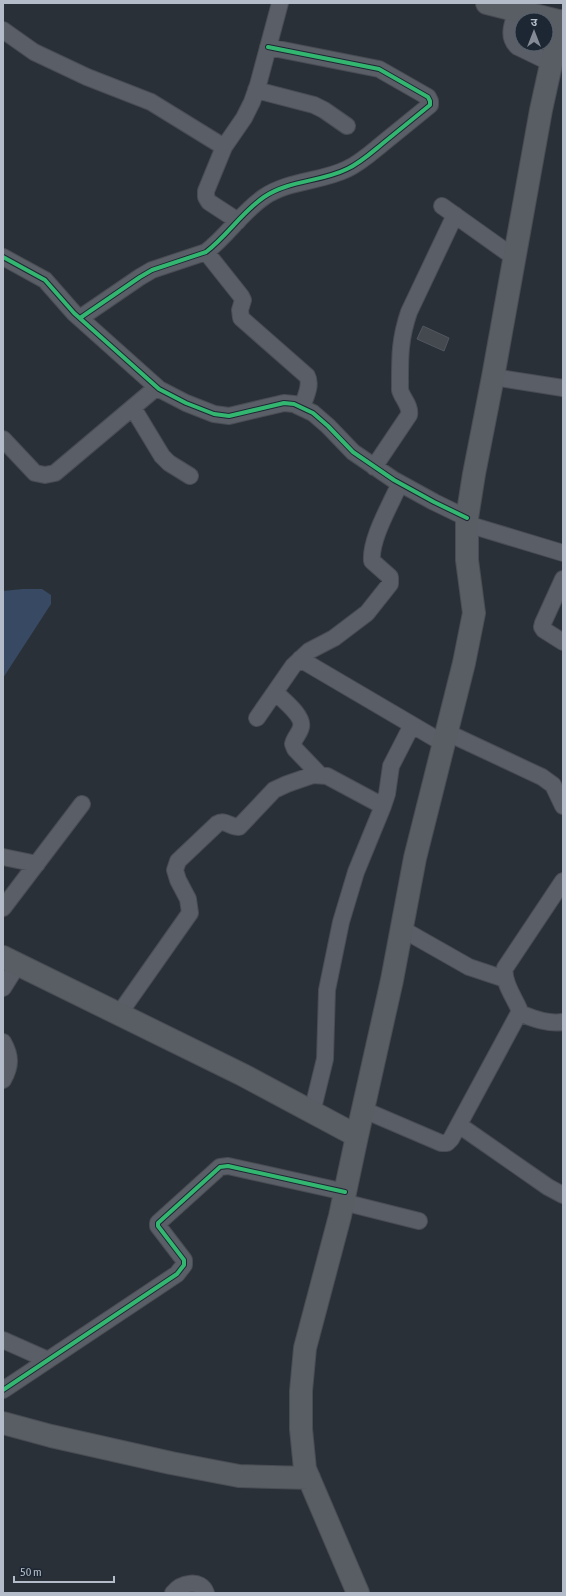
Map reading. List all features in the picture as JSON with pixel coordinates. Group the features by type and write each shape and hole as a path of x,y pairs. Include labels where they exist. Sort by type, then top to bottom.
{"main road":[{"path":"358,1593 305,1469 301,1429 301,1391 305,1348 344,1197 374,1067 415,858 444,737 464,663 474,613 467,560 467,521 474,474 515,258 541,110 551,63 563,22 487,3"},
{"path":"10,960 243,1075 357,1136"},
{"path":"3,1423 52,1436 171,1463 239,1476 309,1478"}],"street":[{"path":"238,221 208,202 206,191 224,147 244,118 252,102 280,3"},
{"path":"517,10 511,31 511,39 514,44 551,63"},
{"path":"3,30 41,55 87,77 151,102 224,147"},
{"path":"80,318 152,270 206,252 248,210 264,197 285,186 335,174 348,168 361,160 430,105 428,97 394,76 379,69 268,47"},
{"path":"256,90 314,105 347,126"},
{"path":"442,206 515,258"},
{"path":"374,467 409,415 409,407 400,390 400,347 403,329 409,312 455,215"},
{"path":"206,252 241,296 243,300 240,310 241,318 308,376 310,380 302,407"},
{"path":"3,257 45,280 80,318 157,387 186,403 214,414 229,416 284,403 302,407 313,413 353,452 374,467 467,521 563,553"},
{"path":"493,377 563,388"},
{"path":"3,439 35,473 45,475 55,473 157,387"},
{"path":"133,408 162,456 169,463 190,476"},
{"path":"257,718 293,666 309,651 334,638 367,613 390,584 390,577 372,561 373,543 400,483"},
{"path":"563,579 542,627 544,630 563,642"},
{"path":"300,659 412,725 542,777 553,785 561,794"},
{"path":"275,692 302,722 301,728 293,744 294,749 319,774 327,776 383,806"},
{"path":"312,1112 325,1059 327,990 341,922 356,872 387,794 392,766 412,725"},
{"path":"119,1014 190,913 188,899 178,880 175,870 178,861 216,824 224,822 234,827 239,827 274,790 287,784 319,774"},
{"path":"3,908 82,804"},
{"path":"3,857 36,864"},
{"path":"364,1110 441,1143 447,1143 451,1139 520,1013 505,979 505,968 563,881"},
{"path":"402,928 469,967 505,979"},
{"path":"3,988 10,960"},
{"path":"520,1013 543,1022 563,1022"},
{"path":"3,1042 7,1067"},
{"path":"459,1125 548,1187 563,1195"},
{"path":"3,1390 177,1274 184,1265 184,1260 158,1226 158,1223 220,1168 228,1166 344,1197 419,1221"},
{"path":"3,1340 48,1360"},
{"path":"173,1593 181,1586 194,1584 200,1586 206,1593"}],"water":[{"path":"42,589 51,595 51,604 3,678 3,591"}],"building":[{"path":"423,326 449,338 444,351 417,339"}],"cycle path":[{"path":"80,318 152,270 206,252 214,246 256,203 274,191 294,184 337,173 356,164 430,105 428,97 379,69 268,47"},
{"path":"3,257 45,280 74,313 159,389 186,403 214,414 229,416 284,403 294,404 313,413 353,452 394,480 467,518"},
{"path":"3,1390 177,1274 184,1265 184,1260 158,1226 158,1223 220,1167 228,1166 345,1192"}]}
